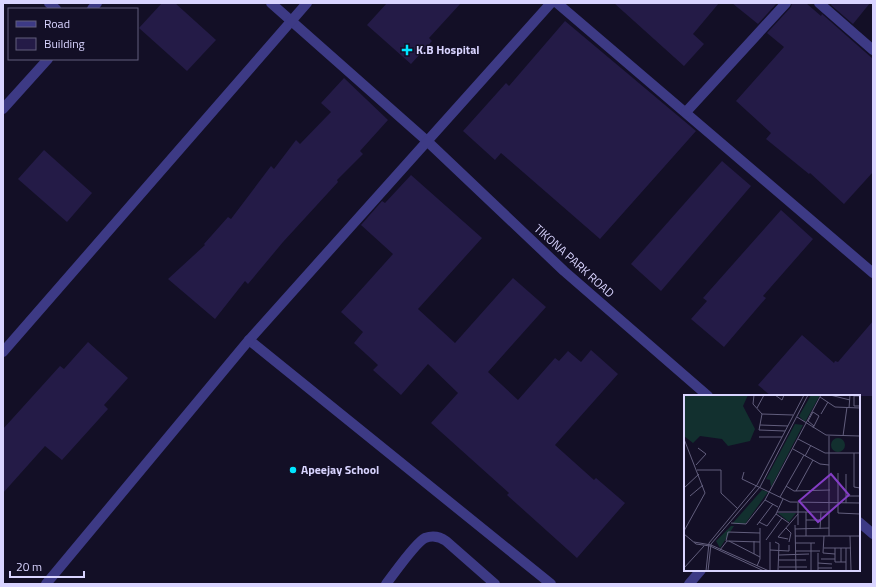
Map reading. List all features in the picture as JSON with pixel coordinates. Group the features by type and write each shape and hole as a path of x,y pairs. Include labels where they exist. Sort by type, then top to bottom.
{"street":[{"name":"TIKONA PARK ROAD","path":"272,3 427,141 564,271 707,395"},
{"path":"3,352 307,3"},
{"path":"46,584 249,340 551,3"},
{"path":"557,3 873,273"},
{"path":"686,112 786,3"},
{"path":"819,3 873,50"},
{"path":"3,109 47,60"},
{"path":"249,340 551,584"},
{"path":"860,523 873,534"},
{"path":"386,584 423,539 434,536 439,536 446,540 495,584"},
{"path":"689,584 700,571"}],"building":[{"path":"162,3 175,3 216,40 187,71 139,28"},
{"path":"387,3 461,3 429,38 432,41 411,64 367,25"},
{"path":"614,3 719,3 693,34 704,44 684,66"},
{"path":"732,3 777,3 758,24"},
{"path":"792,3 806,3 821,16 822,14 873,59 873,172 844,204 810,173 809,174 766,139 771,133 736,101 784,47 767,33 791,7"},
{"path":"832,3 870,3 853,24 831,5"},
{"path":"565,21 696,131 600,239 501,153 495,160 463,131 506,83 509,86"},
{"path":"344,78 388,120 360,151 363,154 337,180 338,182 283,242 248,284 245,281 215,319 168,279 205,245 204,244 228,217 231,219 271,166 274,169 296,140 300,144 331,112 321,103"},
{"path":"44,150 92,193 67,222 18,179"},
{"path":"722,161 751,186 661,291 631,264"},
{"path":"411,175 482,238 418,309 455,343 513,278 546,307 488,372 518,400 555,358 559,361 568,351 581,362 591,350 618,374 555,445 594,480 596,478 625,503 577,558 507,495 509,493 431,423 458,393 428,364 401,395 373,370 378,365 354,343 363,332 341,312 393,254 361,225 382,201 385,203"},
{"path":"781,210 813,239 763,296 766,298 724,347 691,319 707,301 703,298"},
{"path":"873,321 873,396 770,395 758,385 802,335 834,363 835,361 838,362"},
{"path":"88,342 128,378 104,405 108,409 62,460 45,446 3,493 3,429 60,366 64,369"}],"place":[{"name":"K.B Hospital","path":"407,50"},
{"name":"Apeejay School","path":"293,470"}]}
